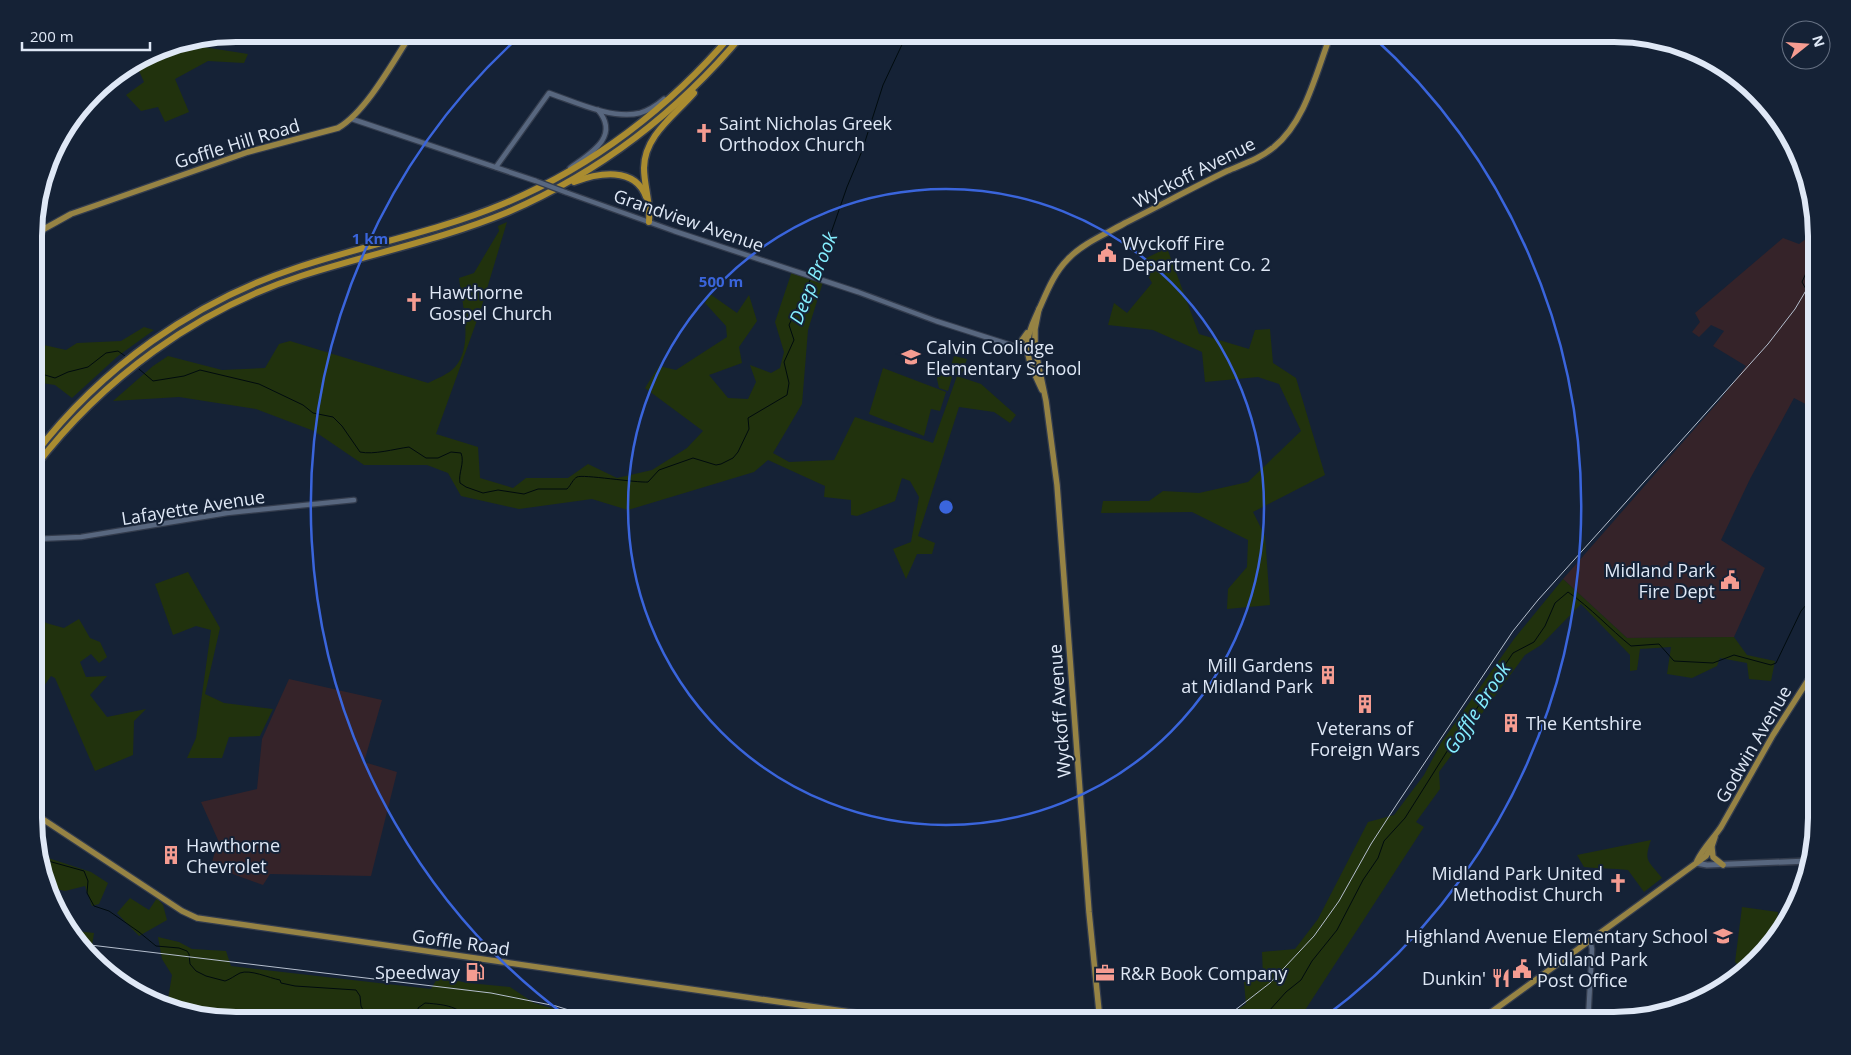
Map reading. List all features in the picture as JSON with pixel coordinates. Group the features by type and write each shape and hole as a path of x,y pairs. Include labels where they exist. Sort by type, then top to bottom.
{"highway":[{"path":"42,447 71,411 118,368 168,330 237,292 281,274 460,220 504,204 547,183 588,160 624,135 695,74 725,42"},
{"path":"649,222 650,212 644,168 652,142 736,42"},
{"path":"550,192 605,159 642,133 679,102 722,58"},
{"path":"42,460 68,428 110,386 160,346 212,314 284,282 463,228 599,174 616,174 628,177 637,183 644,192 649,222"}],"main road":[{"name":"Goffle Hill Road","path":"43,230 80,211 248,152 335,129 352,119 363,107 406,42"},
{"name":"Wyckoff Avenue","path":"1046,399 1027,357 1026,347 1030,326 1056,274 1075,253 1101,236 1196,186 1259,157 1282,140 1290,131 1302,110 1328,42"},
{"name":"Wyckoff Avenue","path":"1039,309 1035,329 1035,348 1053,443 1061,524 1082,822 1099,1012"},
{"path":"1016,347 1023,340 1030,326"},
{"path":"1016,347 1035,348"},
{"name":"Godwin Avenue","path":"1491,1012 1706,856 1773,735 1808,680"},
{"name":"Goffle Road","path":"42,818 197,918 850,1012"},
{"name":"Godwin Avenue","path":"1696,863 1701,852 1715,837"},
{"path":"1712,846 1713,857 1723,865"},
{"path":"1696,863 1723,865 1804,861"}],"street":[{"path":"496,167 549,93 598,110 625,114 642,112 656,105 695,74"},
{"path":"547,183 590,153 602,141 606,132 606,126 598,110"},
{"name":"Grandview Avenue","path":"352,119 1016,347"},
{"name":"Lafayette Avenue","path":"42,539 81,537 227,513 354,500"},
{"path":"1588,1012 1592,948 1590,940"}],"shaded area":[{"path":"1783,238 1799,244 1808,238 1808,405 1794,398 1750,479 1721,540 1765,568 1734,637 1627,638 1563,579 1719,401 1746,366 1713,346 1724,331 1711,325 1699,337 1692,332 1700,322 1695,313"},
{"path":"1808,442 1808,458 1805,454"},
{"path":"289,679 382,700 364,762 397,772 371,876 270,874 263,885 211,866 218,840 201,802 257,789 262,739"}],"green space":[{"path":"198,46 248,54 244,63 208,61 175,79 189,112 165,122 158,107 141,111 126,95 144,82 138,69 162,57 186,49"},
{"path":"507,222 480,312 436,434 478,447 480,478 513,488 526,478 568,478 588,464 617,478 652,470 687,448 703,431 645,388 659,366 676,370 727,337 726,326 705,303 710,294 737,313 749,295 757,321 739,347 742,363 709,375 728,398 748,399 756,382 750,365 771,373 780,368 784,352 775,322 792,271 823,282 808,330 802,404 773,453 789,462 834,460 855,417 933,443 957,376 981,384 1016,415 1010,423 994,412 959,407 918,536 935,543 932,554 917,554 906,579 893,549 911,542 919,497 910,481 902,478 895,501 857,516 851,515 851,500 824,497 825,486 768,460 754,472 628,510 592,499 519,509 461,496 448,473 427,465 364,465 314,431 256,409 179,397 113,401 153,366 168,356 222,370 265,368 279,344 290,341 428,383 449,372 461,358 464,348 465,324 459,278 474,273 499,231 498,226"},
{"path":"1167,248 1199,334 1249,349 1255,330 1270,329 1273,363 1296,378 1325,475 1253,512 1265,536 1270,605 1227,609 1228,589 1247,567 1248,540 1192,512 1101,513 1103,501 1149,501 1163,491 1199,493 1248,482 1301,431 1279,384 1258,377 1205,382 1202,352 1153,330 1108,325 1114,303 1127,313 1152,283 1140,261"},
{"path":"144,327 154,330 118,356 72,398 55,385 42,383 42,345 66,350 77,343 121,341"},
{"path":"954,356 967,359 961,376 953,374 948,391 939,388 937,379 939,369 949,372"},
{"path":"883,368 946,392 940,411 931,409 924,436 869,414"},
{"path":"188,572 220,628 205,694 224,703 273,709 260,736 229,737 222,758 187,758 196,738 211,630 196,626 173,635 155,584"},
{"path":"1563,579 1627,638 1734,637 1747,655 1775,661 1771,681 1749,679 1747,663 1720,658 1717,666 1692,678 1667,674 1671,647 1640,649 1637,670 1630,671 1630,655 1581,604 1541,645 1525,655 1439,772 1440,789 1416,822 1424,827 1304,1012 1234,1012 1246,1004 1244,982 1263,976 1262,952 1295,949 1318,919 1368,822 1394,815 1424,775 1441,743 1514,639"},
{"path":"42,619 46,623 64,628 79,619 90,638 100,642 107,657 99,663 91,654 80,662 86,677 107,676 90,695 107,717 146,709 134,721 133,755 95,771 55,678 51,676 42,689"},
{"path":"1651,840 1648,853 1649,861 1662,878 1644,892 1628,870 1584,867 1577,855"},
{"path":"46,857 91,872 108,883 99,904 92,906 85,886 65,891 56,889"},
{"path":"130,898 149,910 157,898 163,905 167,920 139,936 117,913"},
{"path":"1742,907 1778,912 1776,926 1752,956 1741,965 1735,962"},
{"path":"79,931 94,933 92,947"},
{"path":"158,937 179,942 192,949 226,951 231,966 431,989 438,977 468,983 510,987 534,1003 565,1012 211,1011 168,1000 172,975 162,959"}],"waterway":[{"name":"Deep Brook","path":"812,274 817,258 831,233 862,151 883,85 903,42"},
{"name":"Goffle Brook","path":"1808,268 1802,282 1808,293"},
{"name":"Deep Brook","path":"139,369 153,381 184,376 200,370 259,384 303,405 313,413 333,417 342,426 360,452 378,452 409,447 426,458 438,458 451,452 461,453 460,483 483,493 498,490 524,494 538,489 567,489 577,477 581,476 648,482 659,470 693,458 716,465 733,458 749,429 748,418 787,395 789,383 784,362 794,340 789,325 811,278"},
{"name":"Deep Brook","path":"42,374 55,378 68,372 88,367 106,353 118,351 125,356"},
{"name":"Goffle Brook","path":"1268,1012 1286,992 1301,980 1312,961 1337,930 1363,880 1378,858 1384,841 1405,818 1513,653 1534,642 1545,626 1555,603 1568,592 1631,646 1659,644 1674,661 1713,663 1734,655 1771,665 1776,663 1801,611 1808,603"},
{"name":"Goffle Brook","path":"47,861 84,871 88,881 87,893 94,906 109,911 156,946 179,948 187,951 190,964 196,971 206,976 225,981 240,973 249,972 295,986 356,990 360,996 363,1010 370,1012"},
{"name":"Goffle Brook","path":"419,1012 418,1008 425,1003 451,1007 462,1012"}],"railway":[{"path":"1233,1012 1270,983 1314,936 1339,901 1371,844 1397,804 1513,631 1538,600 1768,344 1795,309 1808,287"},
{"path":"90,945 491,993 556,1006 575,1012"}],"place":[{"name":"Saint Nicholas Greek Orthodox Church","path":"704,133"},
{"name":"Wyckoff Fire Department Co. 2","path":"1107,253"},
{"name":"Hawthorne Gospel Church","path":"414,302"},
{"name":"Calvin Coolidge Elementary School","path":"911,357"},
{"name":"Midland Park Fire Dept","path":"1730,580"},
{"name":"Mill Gardens at Midland Park","path":"1328,675"},
{"name":"Veterans of Foreign Wars","path":"1365,704"},
{"name":"The Kentshire","path":"1511,723"},
{"name":"Hawthorne Chevrolet","path":"171,855"},
{"name":"Midland Park United Methodist Church","path":"1618,883"},
{"name":"Highland Avenue Elementary School","path":"1723,936"},
{"name":"Midland Park Post Office","path":"1522,969"},
{"name":"Speedway","path":"475,972"},
{"name":"R&R Book Company","path":"1105,973"},
{"name":"Dunkin'","path":"1501,978"}]}
